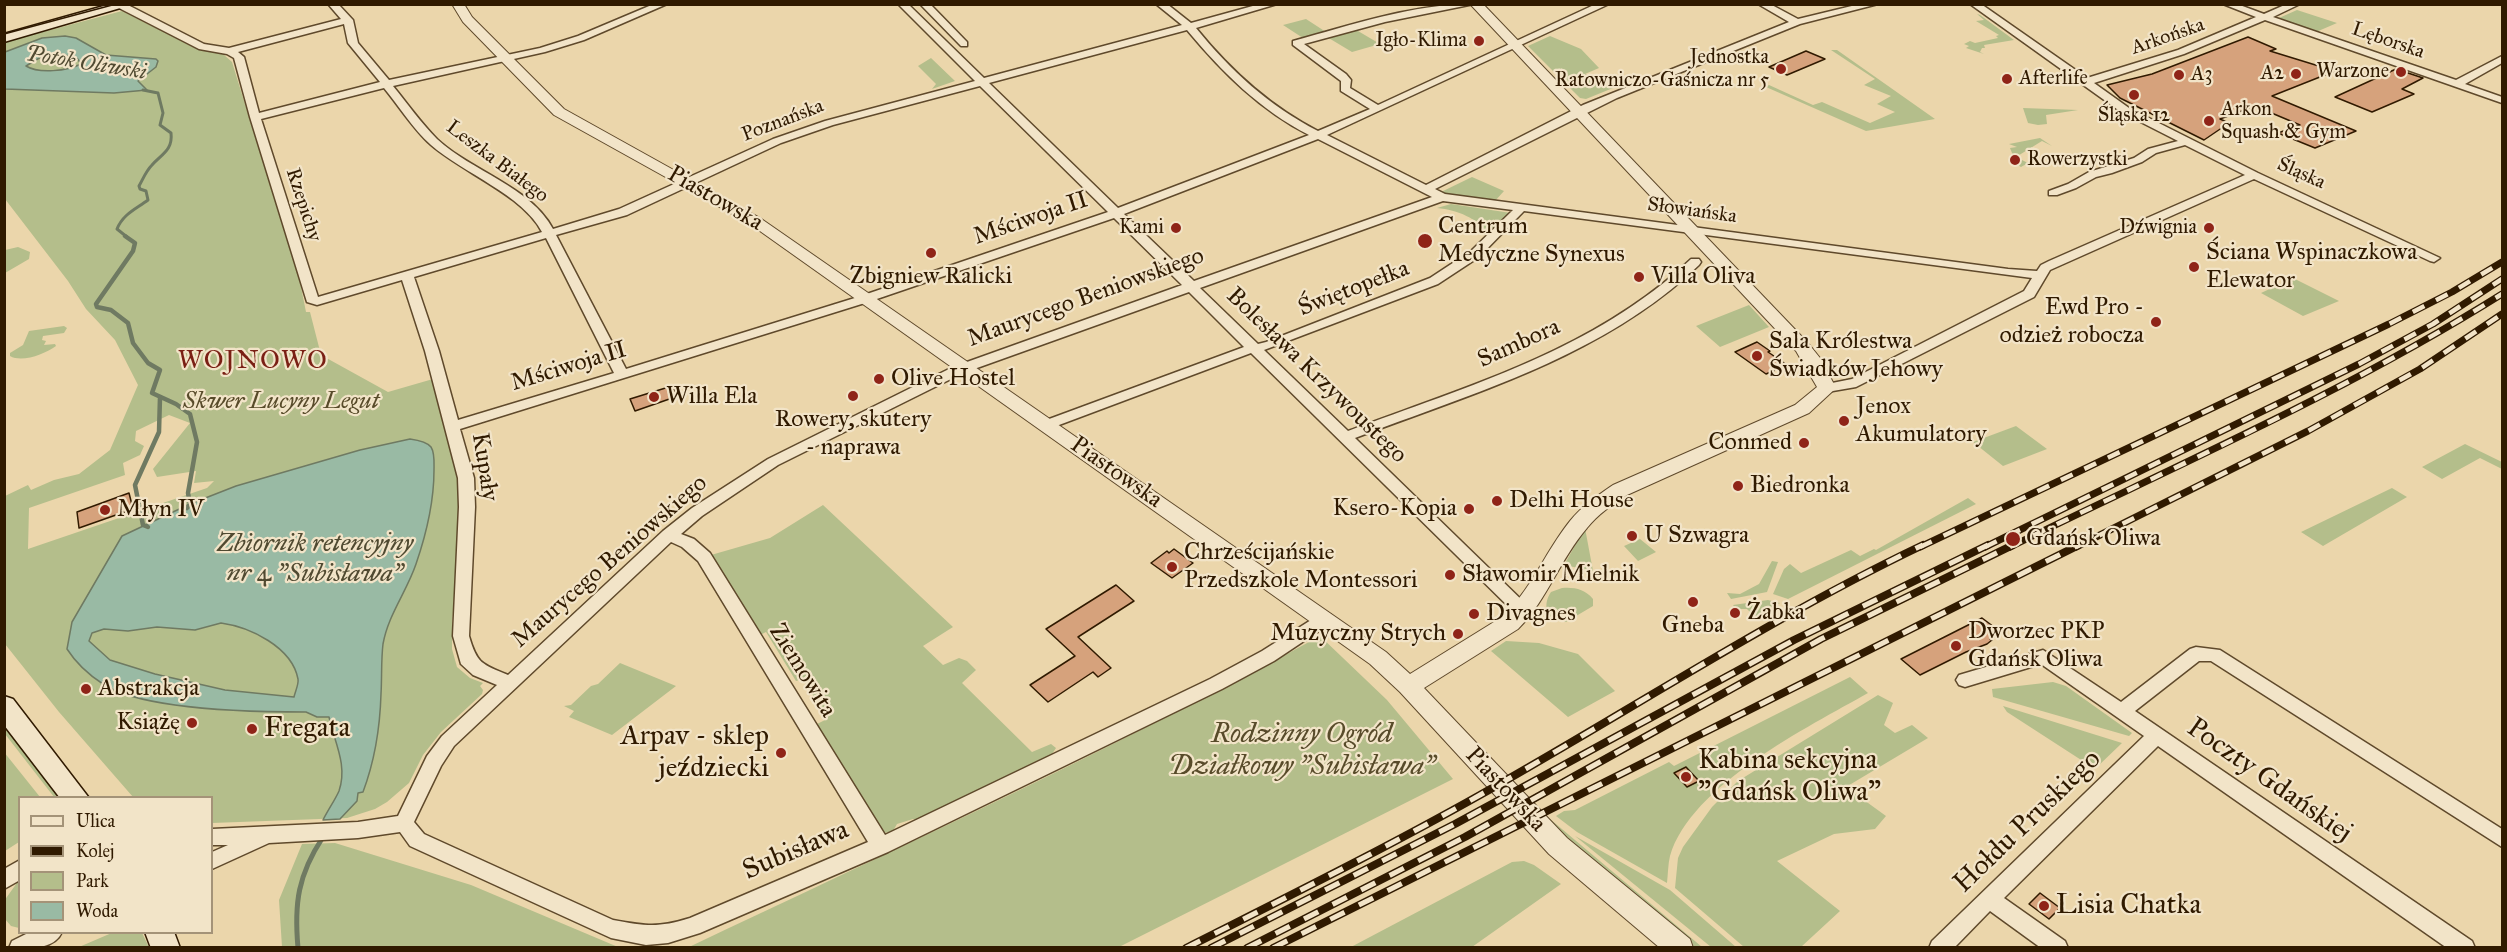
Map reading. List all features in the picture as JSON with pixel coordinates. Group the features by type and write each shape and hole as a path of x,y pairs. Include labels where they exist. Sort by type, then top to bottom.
{"main road":[{"path":"4,29 95,4"},
{"path":"4,38 125,5"},
{"path":"4,705 74,796"}],"street":[{"name":"Leszka Białego","path":"332,4 348,20 351,41 438,145 540,216 622,374"},
{"name":"Piastowska","path":"458,4 463,15 559,112 755,220 1378,658 1408,686 1558,846 1680,948"},
{"path":"255,117 386,84 506,59 571,42 663,4"},
{"name":"Bolesława Krzywoustego","path":"902,4 1524,612"},
{"path":"924,4 964,44 947,48"},
{"name":"Słowiańska","path":"1160,4 1190,27 1222,66 1245,88 1269,106 1317,134 1442,197 2040,276"},
{"name":"Poznańska","path":"317,301 622,212 801,132 1273,4"},
{"path":"1376,108 1345,90 1346,80 1342,76 1296,44 1384,19 1470,4"},
{"path":"1476,4 1802,347 1811,358 1827,388"},
{"name":"Mściwoja II","path":"453,426 868,299 1267,157 1605,4"},
{"path":"1762,4 1797,22"},
{"path":"1427,189 1580,112 1797,22 1874,4"},
{"name":"Śląska","path":"1974,4 2125,110 2254,175 2434,258"},
{"name":"Lęborska","path":"2227,4 2502,100"},
{"name":"Arkońska","path":"2084,82 2101,79 2181,52 2296,4"},
{"path":"125,5 202,47 230,51 249,44 348,20"},
{"name":"Rzepichy","path":"230,51 239,57 255,117 312,299 317,301"},
{"path":"2457,84 2502,59"},
{"path":"2053,193 2067,183 2138,160 2152,151 2180,144"},
{"path":"1408,686 1524,612 1549,575 1575,528 1599,504 1620,490 1802,409 1827,388 1856,383 2028,294 2045,268 2053,264 2254,175"},
{"name":"Maurycego Beniowskiego","path":"404,823 434,761 448,741 669,535 697,512 773,462 965,367 1442,197"},
{"name":"Świętopełka","path":"1046,425 1281,341 1434,282 1474,254 1517,213 1520,207"},
{"name":"Sambora","path":"1345,437 1520,370 1570,347 1610,327 1653,301 1695,262"},
{"name":"Kupały","path":"407,276 432,351 466,478 467,507 461,636 467,659 479,670 509,683"},
{"name":"Ziemowita","path":"669,535 687,543 704,557 881,846"},
{"name":"Subisława","path":"404,823 417,840 610,929 646,936 669,934 693,926 881,846 1216,684 1268,656 1325,620"},
{"path":"2121,712 2196,654 2214,655 2502,839"},
{"name":"Poczty Gdańskiej","path":"1965,680 2043,657 2465,948"},
{"name":"Hołdu Pruskiego","path":"1939,948 2156,736"},
{"path":"213,837 342,830 404,823"},
{"path":"213,861 270,835"},
{"path":"4,880 18,870"},
{"path":"1989,899 2058,948"},
{"path":"19,948 50,934"}],"green space":[{"path":"2297,10 2337,23 2316,32 2279,18"},
{"name":"Skwer Lucyny Legut","path":"122,11 195,48 223,54 232,62 300,282 306,312 310,312 321,355 388,392 433,379 458,477 461,501 452,649 457,667 470,678 483,683 480,686 483,690 482,694 441,732 423,755 409,783 387,802 375,809 347,818 213,823 213,796 132,796 59,712 5,644 5,496 28,485 31,490 54,480 79,474 110,450 138,385 115,340 86,309 68,281 5,199 5,42","holes":["169,415 190,423 153,469 157,477 196,471 194,483 214,481 207,488 28,549 29,508 125,475 123,463 140,455 144,446 135,441 136,431"]},
{"path":"1977,14 2014,40 1984,45 1985,48 1982,48 1980,52 1984,54 1966,48 1969,46 1964,44 1970,41 1975,43 1998,38 1996,36 1999,35 1976,21 1984,20"},
{"path":"1306,19 1326,32 1303,38 1283,25"},
{"path":"1352,30 1380,44 1352,52 1327,37"},
{"path":"1550,36 1581,49 1599,68 1585,74 1613,88 1586,99 1580,98 1528,46"},
{"path":"1831,50 1837,50 1935,119 1866,131 1766,87 1769,85 1813,105 1822,102 1870,123 1895,112 1877,104 1891,96 1864,85 1875,79"},
{"path":"931,58 955,81 932,89 936,84 918,66"},
{"path":"2023,108 2078,110 2046,115 2047,124 2038,125 2028,123"},
{"path":"2040,138 2052,146 2042,141 2016,157 2028,163 2021,167 2009,160 2014,158 2010,148 2017,147 2009,144"},
{"path":"1472,177 1504,191 1495,201 1439,193"},
{"path":"1451,204 1511,213 1489,235 1479,224 1466,216 1437,208"},
{"path":"18,247 30,252 29,259 5,273 5,250"},
{"path":"2293,278 2339,301 2303,316 2261,293"},
{"path":"1749,305 1769,327 1720,347 1696,326"},
{"path":"64,326 67,328 64,333 43,336 42,340 46,341 44,345 55,344 56,346 51,349 27,358 10,356 10,353 23,345 29,331"},
{"path":"2016,426 2047,449 2003,466 1973,442"},
{"path":"2465,444 2502,462 2502,469 2480,458 2442,479 2422,467"},
{"path":"2392,488 2407,497 2323,546 2301,532"},
{"path":"1968,498 1976,504 1788,599 1773,594 1784,569 1790,564 1801,573 1851,550 1860,556 1876,550"},
{"path":"823,505 953,627 923,646 943,665 959,658 967,661 976,670 962,683 1032,752 1051,744 1056,748 1052,754 918,820 913,819 897,824 893,831 884,833 815,725 827,719 803,679 796,681 766,632 760,635 711,555 770,538"},
{"path":"1585,528 1593,571 1564,565"},
{"path":"1640,539 1656,552 1638,561 1624,546"},
{"path":"1772,561 1778,562 1767,592 1731,599 1727,593 1740,594 1759,584"},
{"path":"1562,588 1575,588 1583,591 1593,599 1593,606 1566,622 1555,619 1548,613 1548,598 1551,592"},
{"path":"1768,600 1780,603 1755,617 1747,609 1736,609 1733,605"},
{"name":"Rodzinny Ogród Działkowy \"Subisława\"","path":"1320,636 1387,700 1453,779 1119,947 687,948 1085,758"},
{"path":"1506,641 1539,643 1578,654 1615,691 1568,717 1491,651"},
{"path":"620,663 676,686 612,735 569,717 574,711 564,706 571,705"},
{"path":"1850,677 1868,693 1754,761 1701,805 1682,830 1670,856 1667,883 1577,832 1556,816 1564,811 1575,810 1669,762 1674,766"},
{"path":"2053,682 2066,686 2132,733 2129,736 1993,697 1992,689"},
{"path":"1878,695 1893,703 1884,725 1895,733 1912,725 1928,738 1846,787 1886,816 1875,829 1834,834 1777,861 1840,911 1801,947 1744,947 1675,888 1678,858 1683,847 1712,807 1738,781"},
{"path":"2003,706 2122,743 2096,768 2092,767 2007,712"},
{"path":"5,726 58,796 53,796 5,734"},
{"path":"4,752 39,796 18,796 18,843 5,851"},
{"path":"1550,819 1702,947 1692,947 1547,821"},
{"path":"1575,836 1670,890 1736,947 1711,947"},
{"path":"335,843 471,885 618,947 282,947 279,900 302,844"},
{"path":"1524,861 1534,865 1561,884 1472,947 1351,947 1512,862"},
{"path":"18,881 18,928 11,926 5,919 4,901"},
{"path":"109,934 142,934 149,947 79,947"}],"water":[{"path":"65,36 76,38 106,55 158,61 156,67 138,81 147,90 114,93 5,89 5,52 42,38","holes":["61,54 77,58 81,64 61,70 45,71 26,66 41,57"]},
{"name":"Zbiornik retencyjny nr 4 \"Subisława\"","path":"410,439 427,444 434,455 433,493 416,564 385,633 378,732 374,756 363,792 358,793 357,801 340,819 323,820 339,791 342,772 329,717 317,717 306,712 201,708 145,700 121,693 103,684 83,668 67,649 72,622 122,536 190,504 236,486 360,450","holes":["221,623 232,625 268,640 288,657 298,679 294,697 225,690 155,674 110,660 89,641 92,633 104,629 128,631 157,627 195,630"]}],"building":[{"path":"2248,37 2276,49 2270,51 2335,71 2272,96 2356,131 2315,148 2278,133 2300,125 2255,106 2220,119 2229,123 2204,140 2120,98 2107,85 2152,74"},
{"path":"1806,51 1825,59 1787,75 1769,67"},
{"path":"2396,69 2423,78 2402,89 2414,94 2372,112 2335,97"},
{"name":"Sala Królestwa Świadków Jehowy","path":"1757,342 1787,365 1766,374 1735,352"},
{"name":"Willa Ela","path":"672,386 678,396 635,411 630,399"},
{"name":"Młyn IV","path":"129,493 133,509 79,528 77,512"},
{"name":"Chrześcijańskie Przedszkole Montessori","path":"1174,549 1193,563 1172,578 1151,563 1167,551 1169,553"},
{"path":"1116,585 1134,601 1078,637 1111,668 1098,677 1093,672 1048,702 1030,685 1075,656 1046,629"},
{"name":"Dworzec PKP Gdańsk Oliwa","path":"1982,618 2002,633 1990,639 1992,640 1987,644 1920,675 1901,659"},
{"name":"Kabina sekcyjna \"Gdańsk Oliwa\"","path":"1686,767 1699,781 1687,787 1674,773"},
{"name":"Lisia Chatka","path":"2040,893 2060,908 2049,919 2029,904"}],"waterway":[{"name":"Potok Oliwski","path":"127,237 117,229 126,216 148,200 146,191 140,189 139,186 146,172 169,148 171,139 171,133 160,125 163,113 158,93 143,90"},
{"name":"Potok Oliwski","path":"125,236 135,243 133,251 96,304 97,307 111,310 128,323 133,343 148,363 160,370 152,393 176,404 190,414 197,442 188,493 190,504 187,508"},
{"name":"Potok Oliwski","path":"148,527 143,525 135,485 159,432 160,397"},
{"name":"Potok Oliwski","path":"298,948 297,917 300,890 308,864 323,837"}],"tram line":[{"path":"4,34 116,4"}],"railway":[{"path":"1920,547 2389,324 2452,292 2502,262"},
{"path":"1985,547 2359,364 2433,324 2502,279"},
{"path":"2010,547 2321,396 2443,330 2502,294"},
{"path":"2076,547 2308,431 2420,369 2502,314"},
{"path":"1186,948 1444,815 1755,634 1866,573 1923,545"},
{"path":"1211,948 1455,824 1794,640 1988,545"},
{"path":"1247,948 1465,837 1821,639 2013,545"},
{"path":"1273,948 2079,545"}],"place":[{"name":"Igło-Klima","path":"1479,41"},
{"name":"Jednostka Ratowniczo-Gaśnicza nr 5","path":"1781,69"},
{"name":"Warzone","path":"2401,72"},
{"name":"A2","path":"2296,74"},
{"name":"A3","path":"2179,75"},
{"name":"Afterlife","path":"2007,79"},
{"name":"Śląska 12","path":"2134,95"},
{"name":"Arkon Squash & Gym","path":"2209,121"},
{"name":"Rowerzystki","path":"2015,160"},
{"name":"Kami","path":"1176,228"},
{"name":"Dźwignia","path":"2209,228"},
{"name":"Centrum Medyczne Synexus","path":"1425,241"},
{"name":"Zbigniew Ralicki","path":"931,253"},
{"name":"Ściana Wspinaczkowa Elewator","path":"2194,267"},
{"name":"Villa Oliva","path":"1639,277"},
{"name":"Ewd Pro - odzież robocza","path":"2156,322"},
{"name":"Sala Królestwa Świadków Jehowy","path":"1757,356"},
{"name":"Olive Hostel","path":"879,379"},
{"name":"Rowery, skutery - naprawa","path":"853,396"},
{"name":"Willa Ela","path":"654,397"},
{"name":"Jenox Akumulatory","path":"1844,421"},
{"name":"Conmed","path":"1804,443"},
{"name":"Biedronka","path":"1738,486"},
{"name":"Delhi House","path":"1497,501"},
{"name":"Ksero-Kopia","path":"1469,509"},
{"name":"Młyn IV","path":"105,510"},
{"name":"U Szwagra","path":"1632,536"},
{"name":"Gdańsk Oliwa","path":"2013,539"},
{"name":"Chrześcijańskie Przedszkole Montessori","path":"1172,567"},
{"name":"Sławomir Mielnik","path":"1450,575"},
{"name":"Gneba","path":"1693,602"},
{"name":"Żabka","path":"1735,613"},
{"name":"Divagnes","path":"1474,614"},
{"name":"Muzyczny Strych","path":"1458,634"},
{"name":"Dworzec PKP Gdańsk Oliwa","path":"1956,646"},
{"name":"Abstrakcja","path":"86,689"},
{"name":"Książę","path":"192,723"},
{"name":"Fregata","path":"252,729"},
{"name":"Arpav - sklep jeździecki","path":"781,753"},
{"name":"Kabina sekcyjna \"Gdańsk Oliwa\"","path":"1686,777"},
{"name":"Lisia Chatka","path":"2044,906"}],"district":[{"name":"WOJNOWO","path":"253,362"}]}
